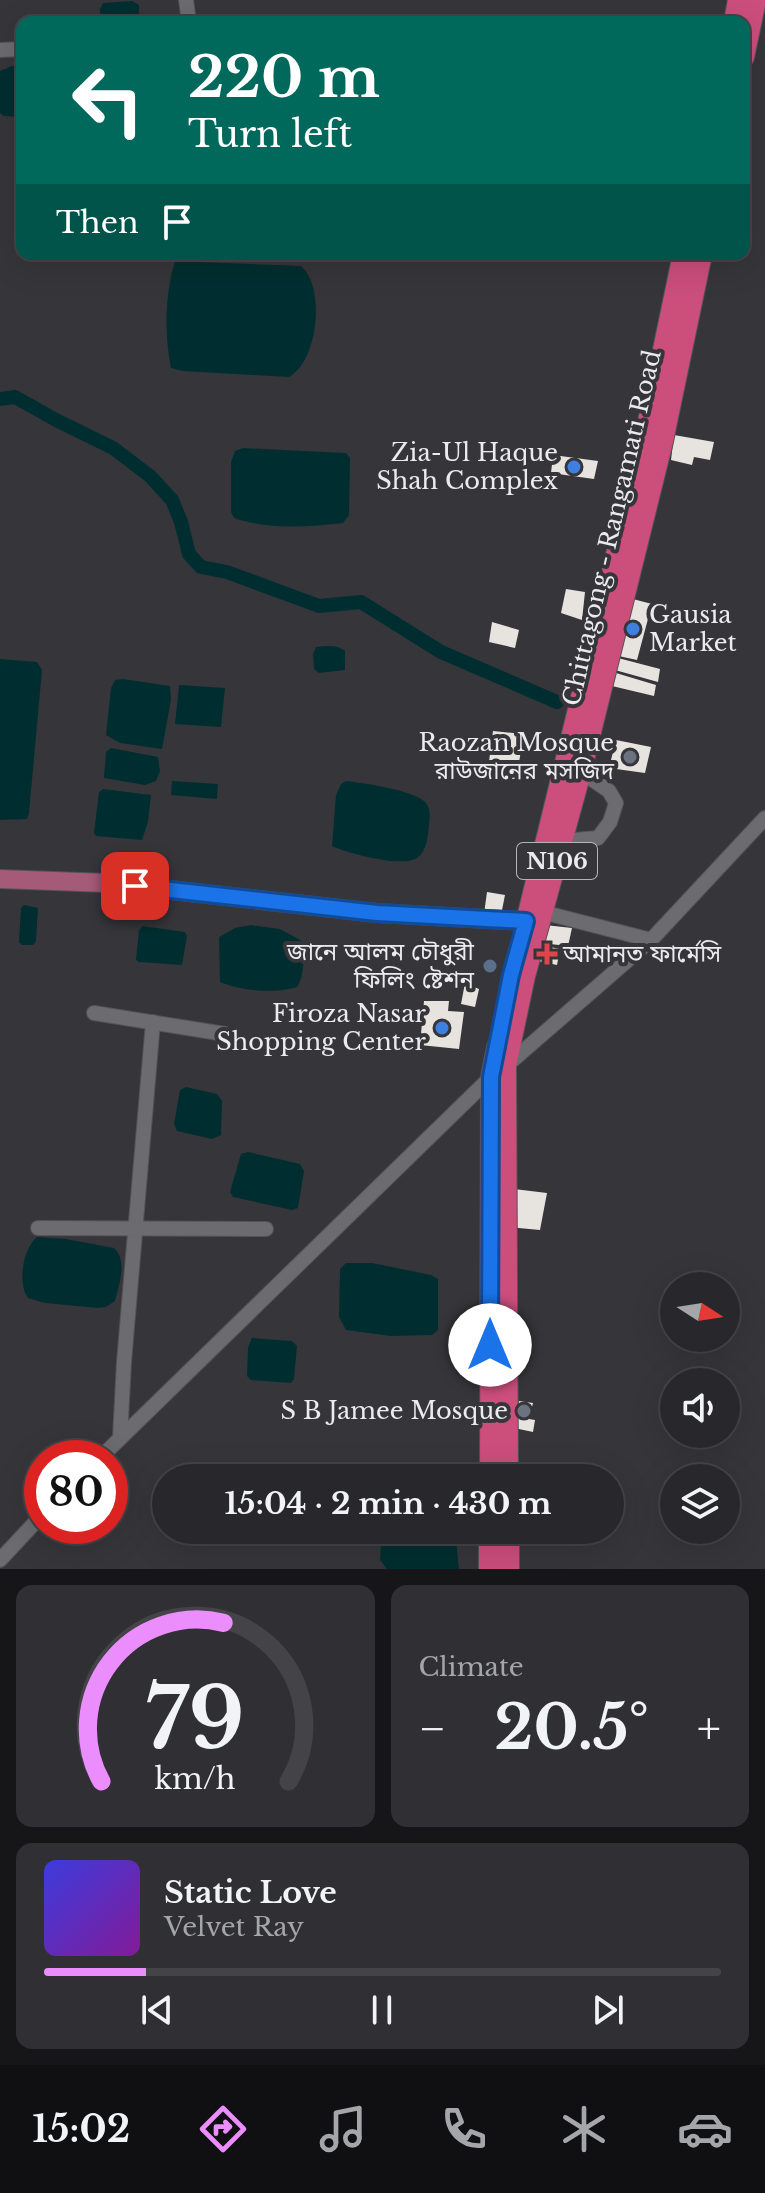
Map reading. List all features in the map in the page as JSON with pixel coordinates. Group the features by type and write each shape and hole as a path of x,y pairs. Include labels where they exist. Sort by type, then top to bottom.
{"highway":[{"path":"750,28 756,0"},
{"name":"Chittagong - Rangamati Road","path":"505,1464 499,1434 498,1071 525,976 534,917 645,436 682,260"},
{"name":"Chittagong - Rangamati Road","path":"534,917 562,841 581,772 663,441 701,260"},
{"name":"Chittagong - Rangamati Road","path":"493,1464 499,1434"},
{"path":"489,1544 489,1569"},
{"path":"509,1544 509,1569"}],"main road":[{"path":"0,879 107,883 377,913 534,917"}],"street":[{"path":"562,841 598,838 610,822 616,803 609,791 581,772"},
{"path":"120,1438 498,1071 651,940 765,818"},
{"path":"534,917 651,940"},
{"path":"94,1013 225,1034"},
{"path":"120,1438 153,1022"},
{"path":"38,1228 266,1229"},
{"path":"0,1560 24,1534"}],"water":[{"path":"132,1 139,5 139,16 100,16 103,3"},
{"path":"16,66 16,117 0,113 0,71"},
{"path":"175,261 301,266 309,276 316,307 312,341 299,369 289,377 171,368 167,314"},
{"path":"243,448 346,453 350,458 349,515 343,523 303,526 274,526 234,518 231,512 231,462 235,451"},
{"path":"335,646 345,651 345,670 319,673 314,669 316,647"},
{"path":"0,659 37,662 42,670 27,819 0,820"},
{"path":"115,680 170,686 171,700 162,749 120,743 106,735 111,688"},
{"path":"179,685 225,688 221,727 175,724"},
{"path":"111,748 158,757 160,771 156,781 145,785 104,778 106,752"},
{"path":"172,781 218,784 217,799 171,795"},
{"path":"346,781 398,790 426,803 430,818 426,843 417,858 410,861 387,860 332,846 336,795"},
{"path":"103,789 151,795 142,840 96,836 99,792"},
{"path":"24,905 38,908 36,941 33,945 19,942 21,908"},
{"path":"251,925 280,929 302,941 303,971 297,987 258,990 220,982 219,937 235,928"},
{"path":"142,926 185,932 182,965 136,960"},
{"path":"186,1087 217,1094 222,1101 221,1135 212,1139 177,1131 174,1124 180,1090"},
{"path":"248,1152 300,1164 304,1171 298,1208 292,1210 233,1197 230,1192 241,1154"},
{"path":"37,1237 114,1248 122,1266 115,1301 98,1308 45,1303 28,1298 23,1284 23,1266 28,1249"},
{"path":"346,1263 372,1263 438,1279 438,1330 432,1335 391,1336 346,1330 339,1317 340,1269"},
{"path":"252,1338 292,1341 297,1346 291,1383 251,1380 247,1376 248,1347"},
{"path":"381,1544 456,1544 459,1569 387,1569 380,1560"}],"building":[{"path":"674,435 714,442 710,460 694,457 692,465 671,460"},
{"name":"Zia-Ul Haque Shah Complex","path":"553,455 598,461 594,479 551,473"},
{"path":"566,589 585,592 582,620 561,613"},
{"name":"Gausia Market","path":"629,598 652,604 637,660 614,655"},
{"path":"492,622 519,630 515,648 489,642"},
{"path":"618,658 660,669 658,682 615,670"},
{"path":"616,673 656,685 654,696 612,686"},
{"path":"493,731 524,734 516,779 487,777"},
{"name":"Raozan Mosque রাউজানের মসজিদ","path":"616,740 651,747 645,773 609,768"},
{"path":"487,892 505,895 501,915 484,914"},
{"path":"545,925 572,928 568,946 541,943"},
{"name":"আমানত ফার্মেসি","path":"536,944 560,949 557,965 533,960"},
{"path":"465,983 479,989 475,1007 461,1004"},
{"name":"Firoza Nasar Shopping Center","path":"424,1001 449,1001 448,1011 464,1012 459,1049 420,1045"},
{"path":"514,1189 547,1193 540,1230 507,1227"},
{"name":"S B Jamee Mosque","path":"519,1401 533,1403 529,1419 535,1420 533,1432 514,1428"}],"waterway":[{"path":"0,399 15,397 113,448 150,476 172,500 189,554 201,567 227,572 319,606 361,602 441,652 557,702"}],"place":[{"name":"Zia-Ul Haque Shah Complex","path":"574,467"},
{"name":"Gausia Market","path":"633,629"},
{"name":"Raozan Mosque রাউজানের মসজিদ","path":"630,757"},
{"name":"আমানত ফার্মেসি","path":"547,954"},
{"name":"জানে আলম চৌধুরী ফিলিং ষ্টেশন","path":"490,966"},
{"name":"Firoza Nasar Shopping Center","path":"442,1028"},
{"name":"S B Jamee Mosque","path":"524,1411"}],"route":[{"path":"135,886 377,913 526,921 511,975 491,1077 490,1345"}]}
